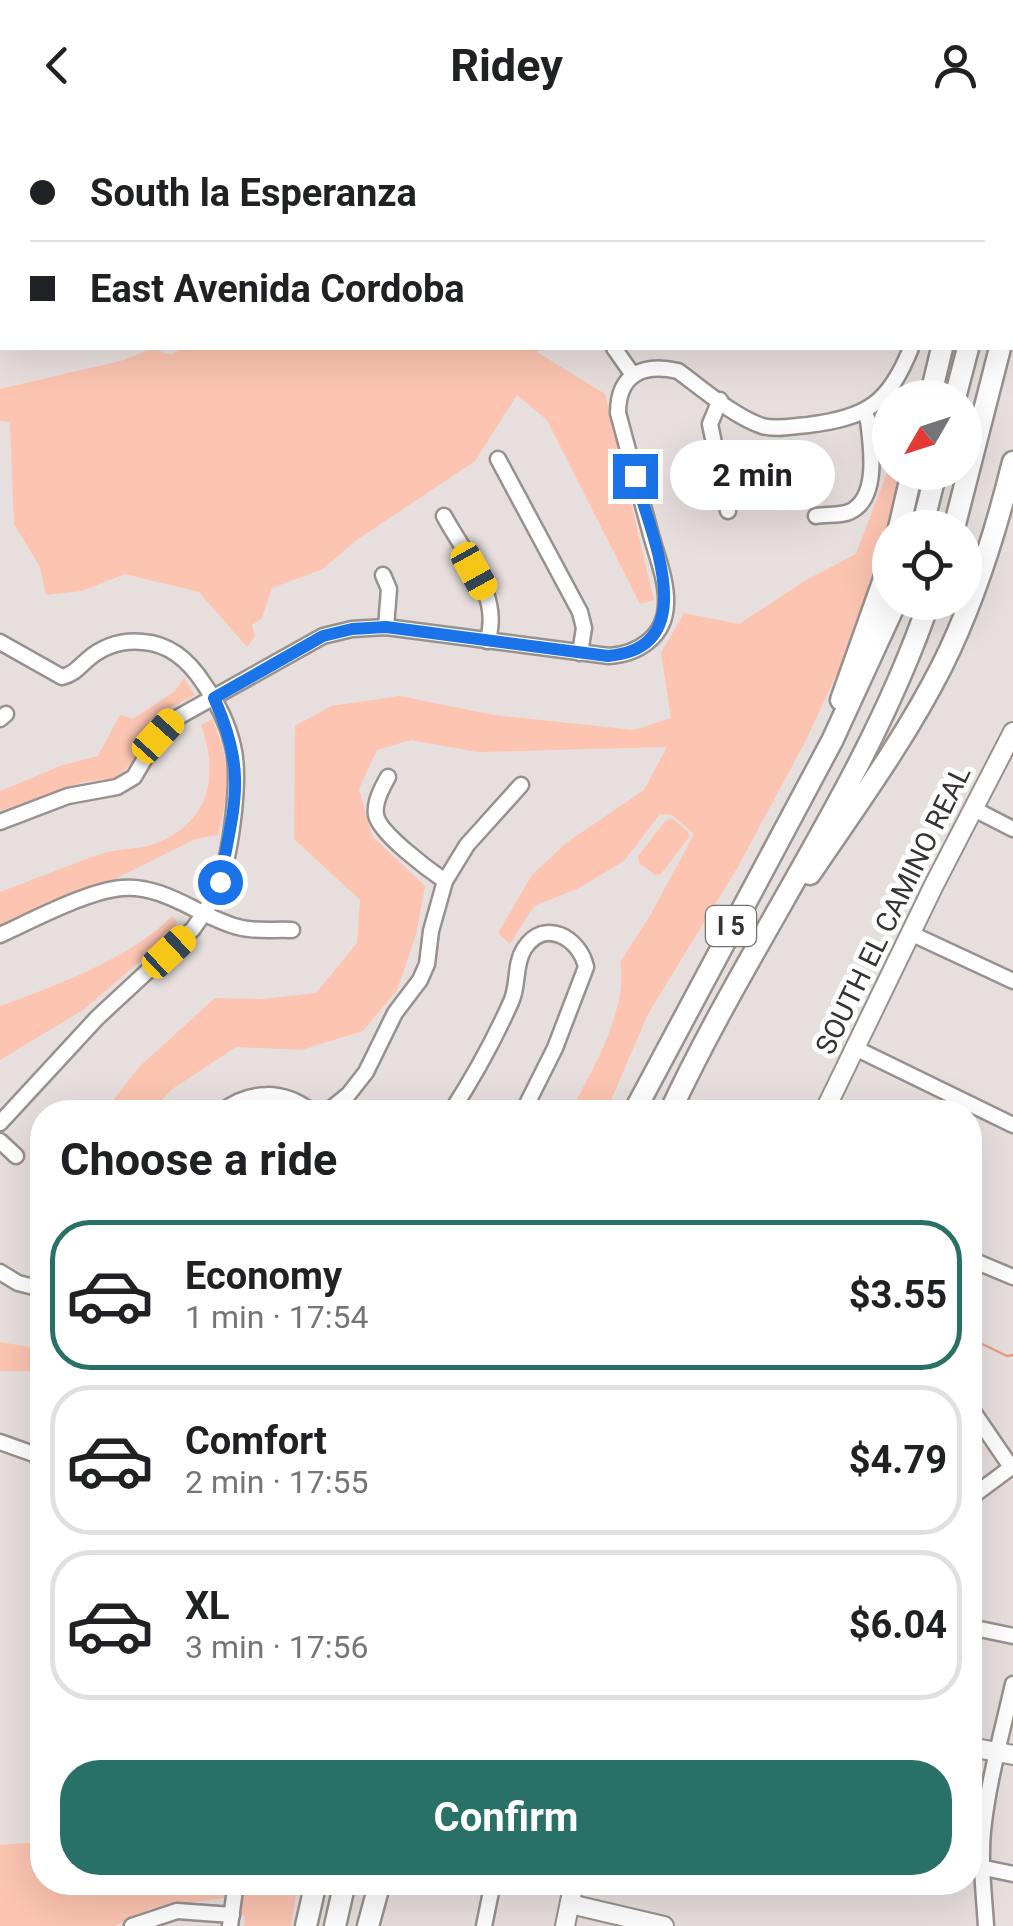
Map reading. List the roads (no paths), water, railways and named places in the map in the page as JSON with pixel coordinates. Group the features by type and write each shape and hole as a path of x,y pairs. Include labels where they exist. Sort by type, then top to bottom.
{"highway":[{"path":"934,380 942,350"},
{"path":"960,380 967,350"},
{"path":"959,510 999,350"},
{"path":"750,962 889,759 943,664 995,534 1013,462"},
{"path":"832,740 843,690 872,618"},
{"name":"I 5","path":"640,1100 832,740 888,620"},
{"name":"I 5","path":"676,1100 705,1039 875,730 921,620"},
{"path":"685,1100 705,1039"},
{"path":"306,1926 313,1895"},
{"path":"335,1926 342,1895"},
{"path":"368,1926 376,1895"}],"main road":[{"name":"SOUTH EL CAMINO REAL","path":"830,1100 1013,732"},
{"path":"565,1926 572,1895"},
{"path":"570,1904 664,1926"}],"street":[{"path":"615,350 633,375"},
{"path":"0,822 134,777 158,736 173,720 323,636 386,627 580,654 628,655 655,636 666,607 661,571 618,413 618,395 633,375 649,368 678,371 766,427 831,422 864,412 893,388 910,350"},
{"path":"720,400 710,424 728,510"},
{"path":"816,516 851,512 862,501 872,476 864,412"},
{"path":"498,459 580,612 584,628 580,654"},
{"path":"444,516 489,598 492,614 487,641"},
{"path":"383,575 389,590 386,627"},
{"path":"0,642 62,677 117,643 146,642 183,657 214,698 234,747 237,772 220,882 204,914 193,929 96,1018 0,1123"},
{"path":"388,777 380,792 376,816 385,831 445,881"},
{"path":"342,1100 366,1072 396,1013 428,964 431,931 445,881 466,845 521,786"},
{"path":"974,810 1013,829"},
{"path":"0,935 68,904 123,888 164,894 241,928 292,930"},
{"path":"910,933 1013,981"},
{"path":"458,1100 511,1002 526,944 543,934 562,934 572,940 584,958 584,979 529,1100"},
{"path":"855,1048 963,1100"},
{"path":"241,1100 265,1094 286,1100"},
{"path":"982,1109 1013,1124"},
{"path":"0,1141 16,1156"},
{"path":"982,1264 1013,1277"},
{"path":"0,1272 30,1286"},
{"path":"982,1424 1012,1467 982,1489"},
{"path":"0,1442 30,1453"},
{"path":"982,1630 1013,1636"},
{"path":"982,1829 987,1798 1005,1754 1013,1684"},
{"path":"982,1867 1013,1874"},
{"path":"132,1926 177,1911 231,1920 234,1895"},
{"path":"484,1926 490,1895"},
{"path":"981,1895 986,1926"}],"waterway":[{"path":"982,1344 1013,1355"}]}
